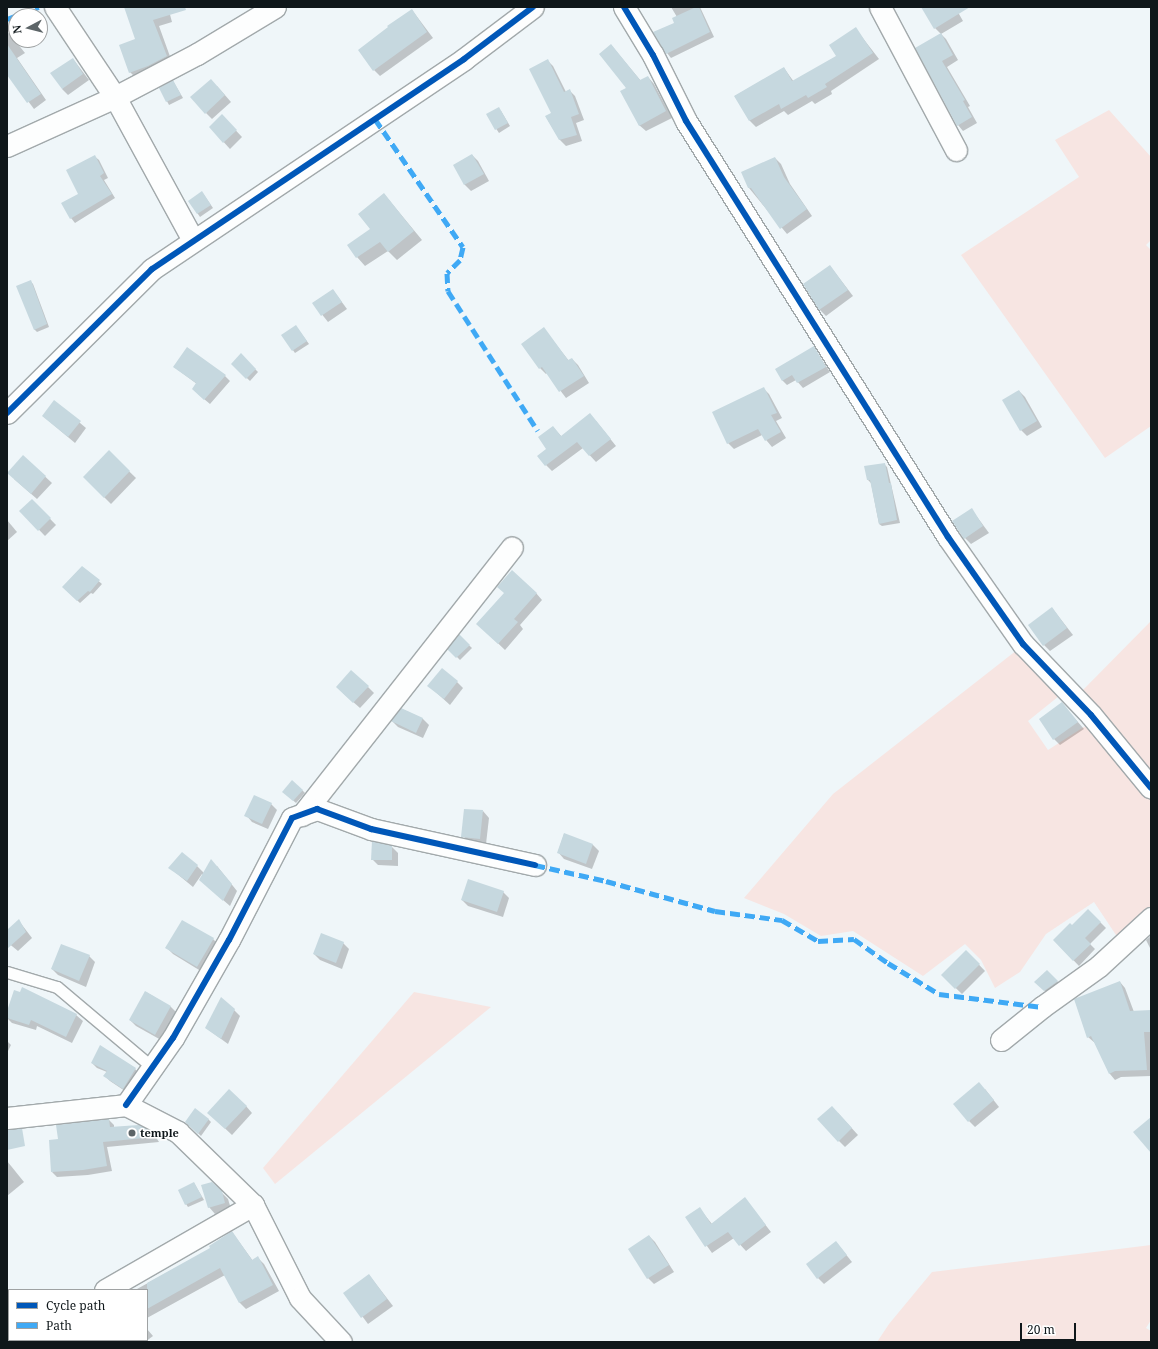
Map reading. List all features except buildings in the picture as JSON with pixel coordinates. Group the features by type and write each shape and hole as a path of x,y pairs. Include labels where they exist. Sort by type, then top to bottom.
{"street":[{"path":"55,7 115,97 193,240"},
{"path":"7,146 115,97 197,54 275,7"},
{"path":"7,413 152,269 464,59 533,7"},
{"path":"624,7 653,55 686,121 948,537 1023,644 1092,715 1151,788"},
{"path":"880,7 956,150"},
{"path":"302,815 512,547"},
{"path":"126,1105 173,1038 229,940 292,818 317,809 371,828 535,865"},
{"path":"1002,1040 1042,1007 1099,966 1151,918"},
{"path":"7,1118 126,1105 178,1132 253,1204 300,1298 341,1342"},
{"path":"107,1289 253,1204"}],"lane":[{"path":"7,972 56,987 152,1067"}],"shaded area":[{"path":"1109,110 1151,157 1151,240 1146,245 1151,250 1151,426 1105,458 961,255 1079,177 1055,140"},
{"path":"1151,621 1151,783 1078,695"},
{"path":"1017,650 1064,692 1028,721 1048,750 1090,723 1151,792 1151,914 1120,941 1094,902 1046,934 1020,972 995,988 981,960 965,944 923,976 853,931 821,936 784,914 744,898 833,794"},
{"path":"414,992 491,1007 275,1184 263,1168"},
{"path":"1151,1245 1151,1320 1146,1328 1151,1331 1151,1342 877,1342 889,1324 932,1272"}],"marked path":[{"path":"7,19 39,7"},
{"path":"375,119 463,247 460,260 447,273 448,291 538,431"},
{"path":"535,865 606,881 715,911 782,920 818,941 854,939 888,963 939,994 1042,1007"}],"cycle path":[{"path":"7,413 152,269 464,59 533,7"},
{"path":"624,7 653,55 686,121 948,537 1023,644 1091,715 1151,788"},
{"path":"126,1105 173,1038 229,940 292,818 317,809 371,829 535,865"}],"place":[{"name":"temple","path":"132,1133"}]}
